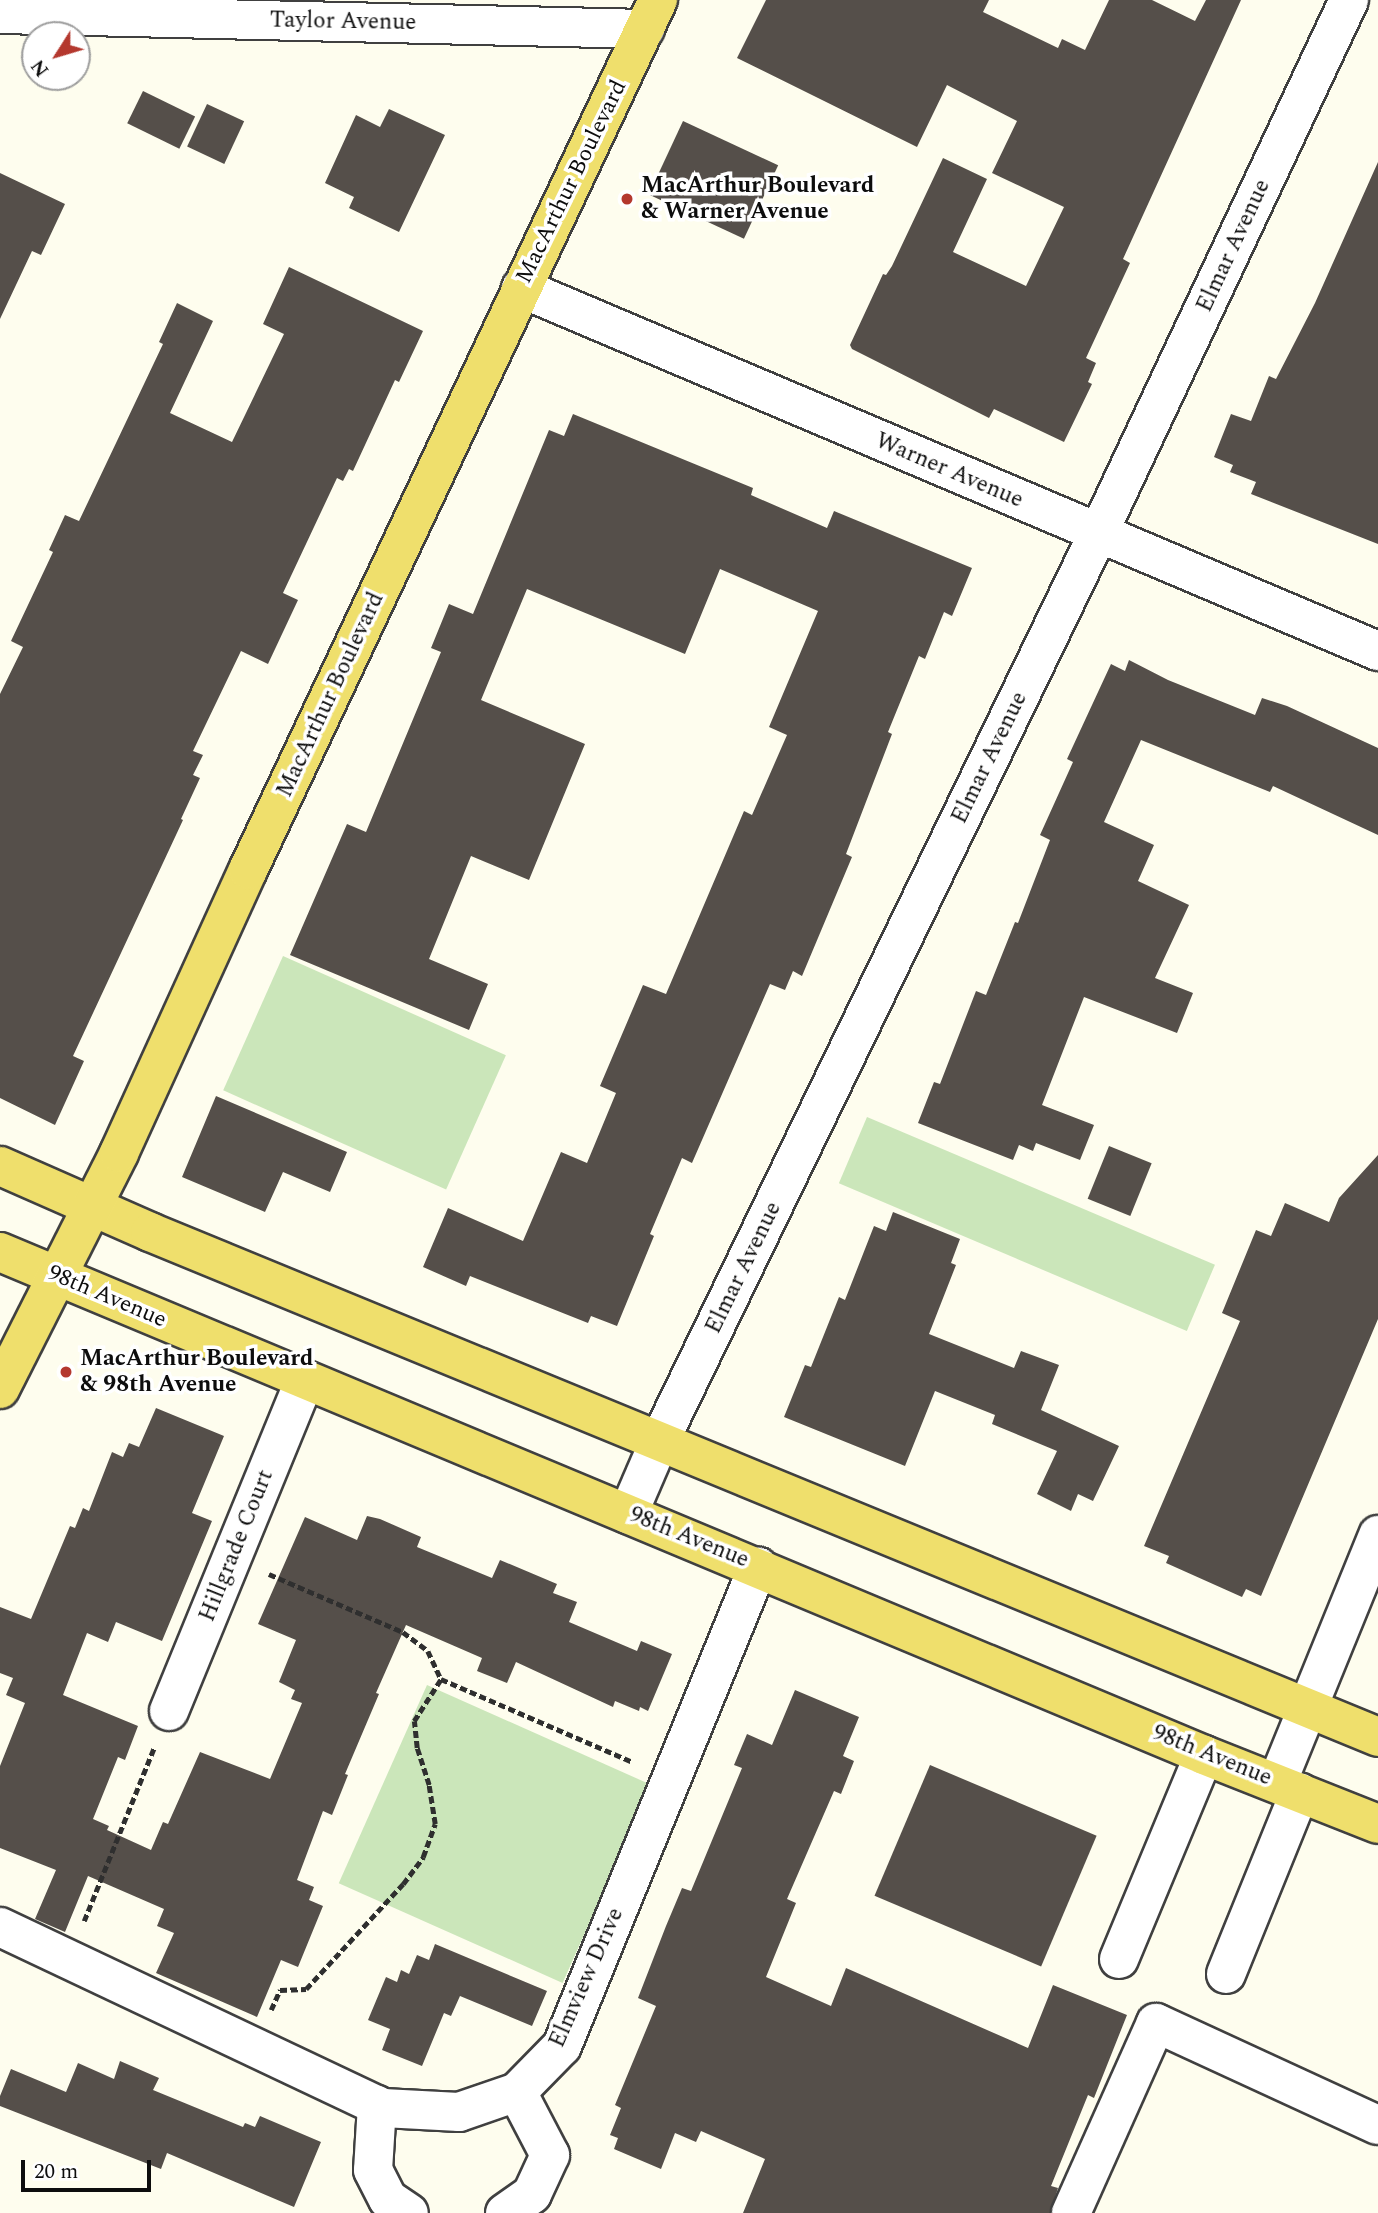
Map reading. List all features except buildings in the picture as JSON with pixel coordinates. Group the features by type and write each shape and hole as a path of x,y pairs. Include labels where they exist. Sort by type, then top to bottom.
{"main road":[{"name":"MacArthur Boulevard","path":"0,1389 92,1208 521,288 652,14"},
{"path":"0,1166 92,1208 1378,1737"},
{"name":"98th Avenue","path":"0,1252 1204,1755 1378,1824"}],"street":[{"name":"Elmar Avenue","path":"628,1514 659,1442 1098,534 1349,0"},
{"name":"Taylor Avenue","path":"0,14 652,14"},
{"name":"Warner Avenue","path":"521,288 1378,651"},
{"name":"Hillgrade Court","path":"169,1711 304,1380"},
{"path":"1226,1974 1289,1787 1310,1709 1378,1535"},
{"name":"Elmview Drive","path":"0,1927 383,2108 459,2112 517,2092 562,2046 758,1567"},
{"path":"1119,1959 1204,1755"},
{"path":"1071,2213 1156,2023 1378,2125"},
{"path":"505,2213 532,2194 550,2155 517,2092"},
{"path":"377,2105 373,2170 388,2199 409,2213"}],"path":[{"path":"232,1559 402,1632 428,1651 441,1679 672,1779"},
{"path":"253,2048 280,1990 306,1989 403,1884 423,1857 435,1824 429,1785 417,1748 414,1721 441,1679"},
{"path":"69,1958 169,1711"}],"green space":[{"path":"283,956 506,1055 446,1190 223,1090"},
{"path":"867,1117 1215,1265 1187,1331 839,1183"},
{"path":"427,1685 651,1785 563,1983 339,1883"}],"place":[{"name":"MacArthur Boulevard & Warner Avenue","path":"627,199"},
{"name":"MacArthur Boulevard & 98th Avenue","path":"66,1372"}]}
